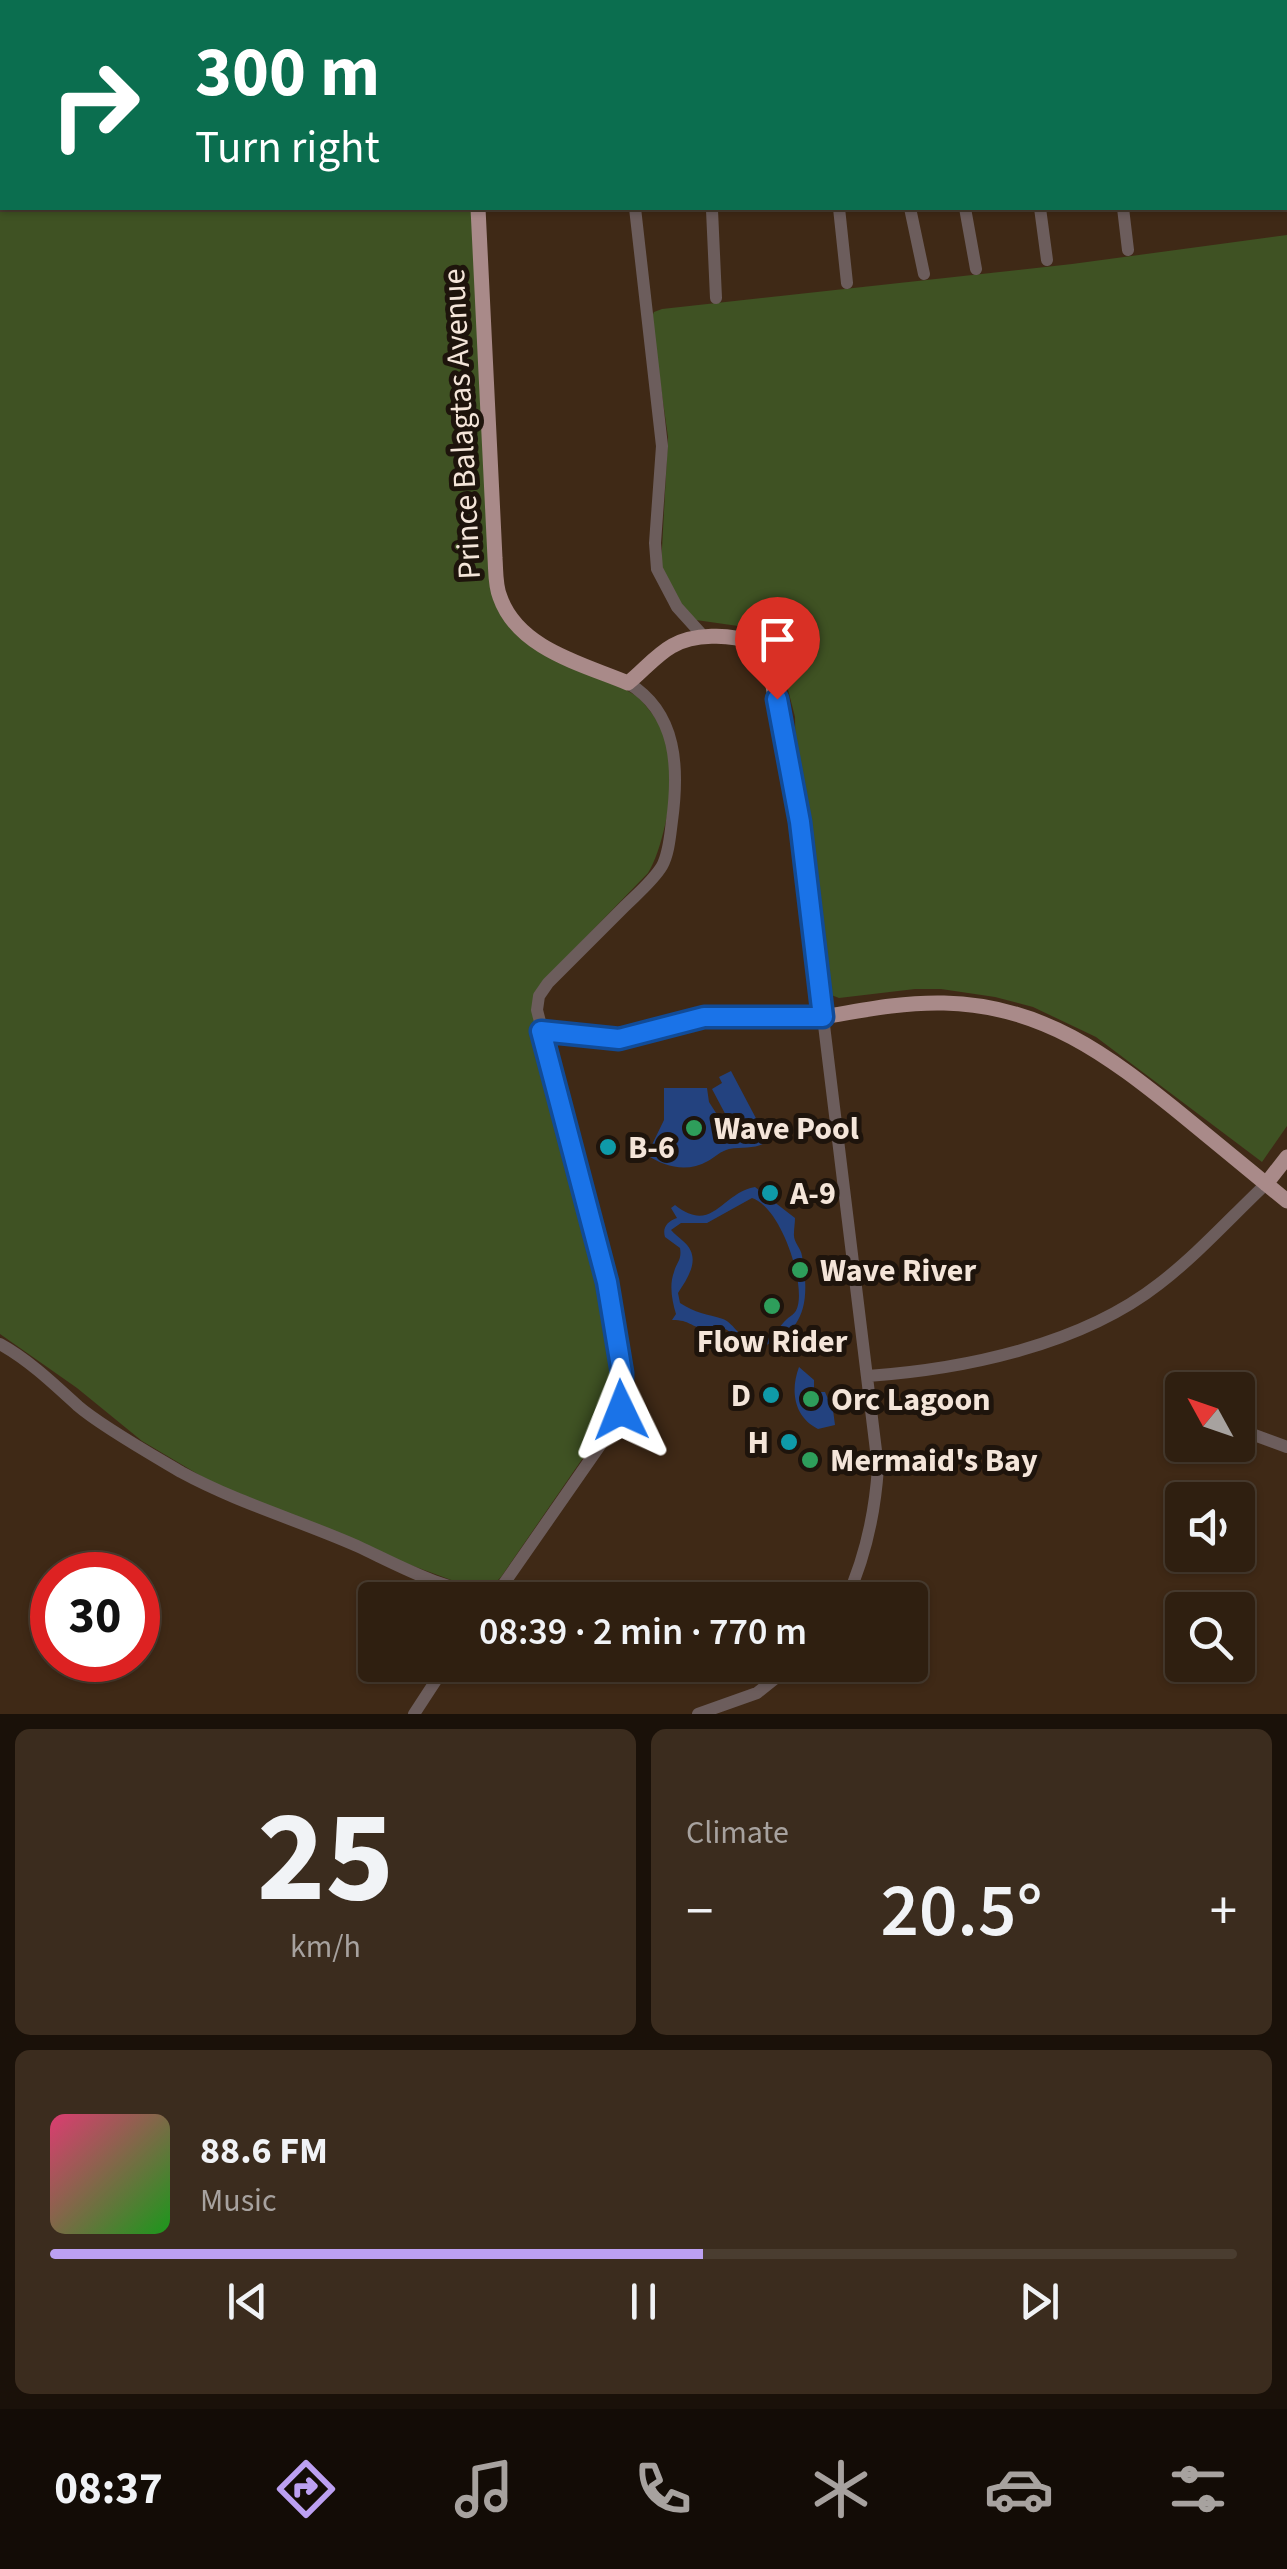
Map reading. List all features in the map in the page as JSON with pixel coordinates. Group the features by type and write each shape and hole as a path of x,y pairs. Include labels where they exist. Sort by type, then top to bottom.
{"main road":[{"name":"Prince Balagtas Avenue","path":"478,210 498,592 515,624 527,635 550,650 628,682"},
{"path":"628,682 675,644 705,638 752,642 768,661 800,822 823,1017 900,1004 946,1003 984,1006 1063,1030 1120,1065 1287,1201"},
{"path":"1266,1184 1287,1156"}],"street":[{"path":"635,210 660,429 655,544 658,570 677,607 705,638"},
{"path":"710,210 716,298"},
{"path":"839,210 848,283"},
{"path":"910,210 924,274"},
{"path":"965,210 976,269"},
{"path":"1044,210 1047,260"},
{"path":"1124,210 1128,250"},
{"path":"504,1582 606,1438 617,1421 623,1400 607,1282 537,1010 543,989 661,868 668,850 678,780 673,743 648,698 628,682"},
{"path":"541,1031 619,1039 704,1017 823,1017 878,1467 875,1506 854,1582"},
{"path":"868,1376 921,1372 1003,1355 1095,1323 1160,1283 1266,1184"},
{"path":"0,1344 80,1407 205,1484 240,1497 258,1510 280,1515 438,1582"},
{"path":"1255,1435 1287,1447"},
{"path":"414,1714 435,1682"},
{"path":"698,1714 757,1693 771,1682"}],"green space":[{"path":"0,210 472,210 503,616 638,697 668,741 672,758 667,817 648,873 547,977 537,1023 601,1290 616,1384 609,1420 501,1577 496,1582 457,1582 288,1520 206,1479 142,1441 77,1388 0,1334"},
{"path":"1287,235 1287,1126 1262,1162 1096,1037 1033,1007 941,989 839,998 826,993 796,781 795,717 782,666 772,644 752,628 696,620 681,606 661,567 668,437 651,318 662,309 1072,264"}],"water":[{"name":"Wave Pool","path":"731,1071 768,1141 726,1150 708,1161 684,1168 647,1155 664,1120 664,1088 707,1088 709,1102 729,1128 712,1089 722,1083 719,1077"},
{"name":"Wave River","path":"755,1187 795,1218 794,1236 802,1256 805,1295 796,1323 787,1333 774,1342 737,1352 739,1341 726,1329 672,1320 676,1314 672,1282 680,1248 665,1237 664,1230 677,1218 671,1208 675,1205 699,1216 716,1210","holes":["752,1198 762,1204 788,1245 799,1293 794,1313 771,1336 753,1341 723,1319 680,1303 678,1293 693,1260 689,1247 671,1230 681,1223 707,1223"]},
{"name":"Orc Lagoon","path":"799,1367 814,1380 814,1392 825,1392 835,1425 818,1429 799,1410 795,1385"}],"place":[{"name":"Wave Pool","path":"694,1128"},
{"name":"B-6","path":"608,1147"},
{"name":"A-9","path":"770,1193"},
{"name":"Wave River","path":"800,1270"},
{"name":"Flow Rider","path":"772,1306"},
{"name":"D","path":"771,1395"},
{"name":"Orc Lagoon","path":"811,1399"},
{"name":"H","path":"789,1442"},
{"name":"Mermaid's Bay","path":"810,1460"}],"route":[{"path":"621,1410 622,1373 607,1282 541,1031 619,1039 704,1017 823,1017 800,822 777,699"}]}
